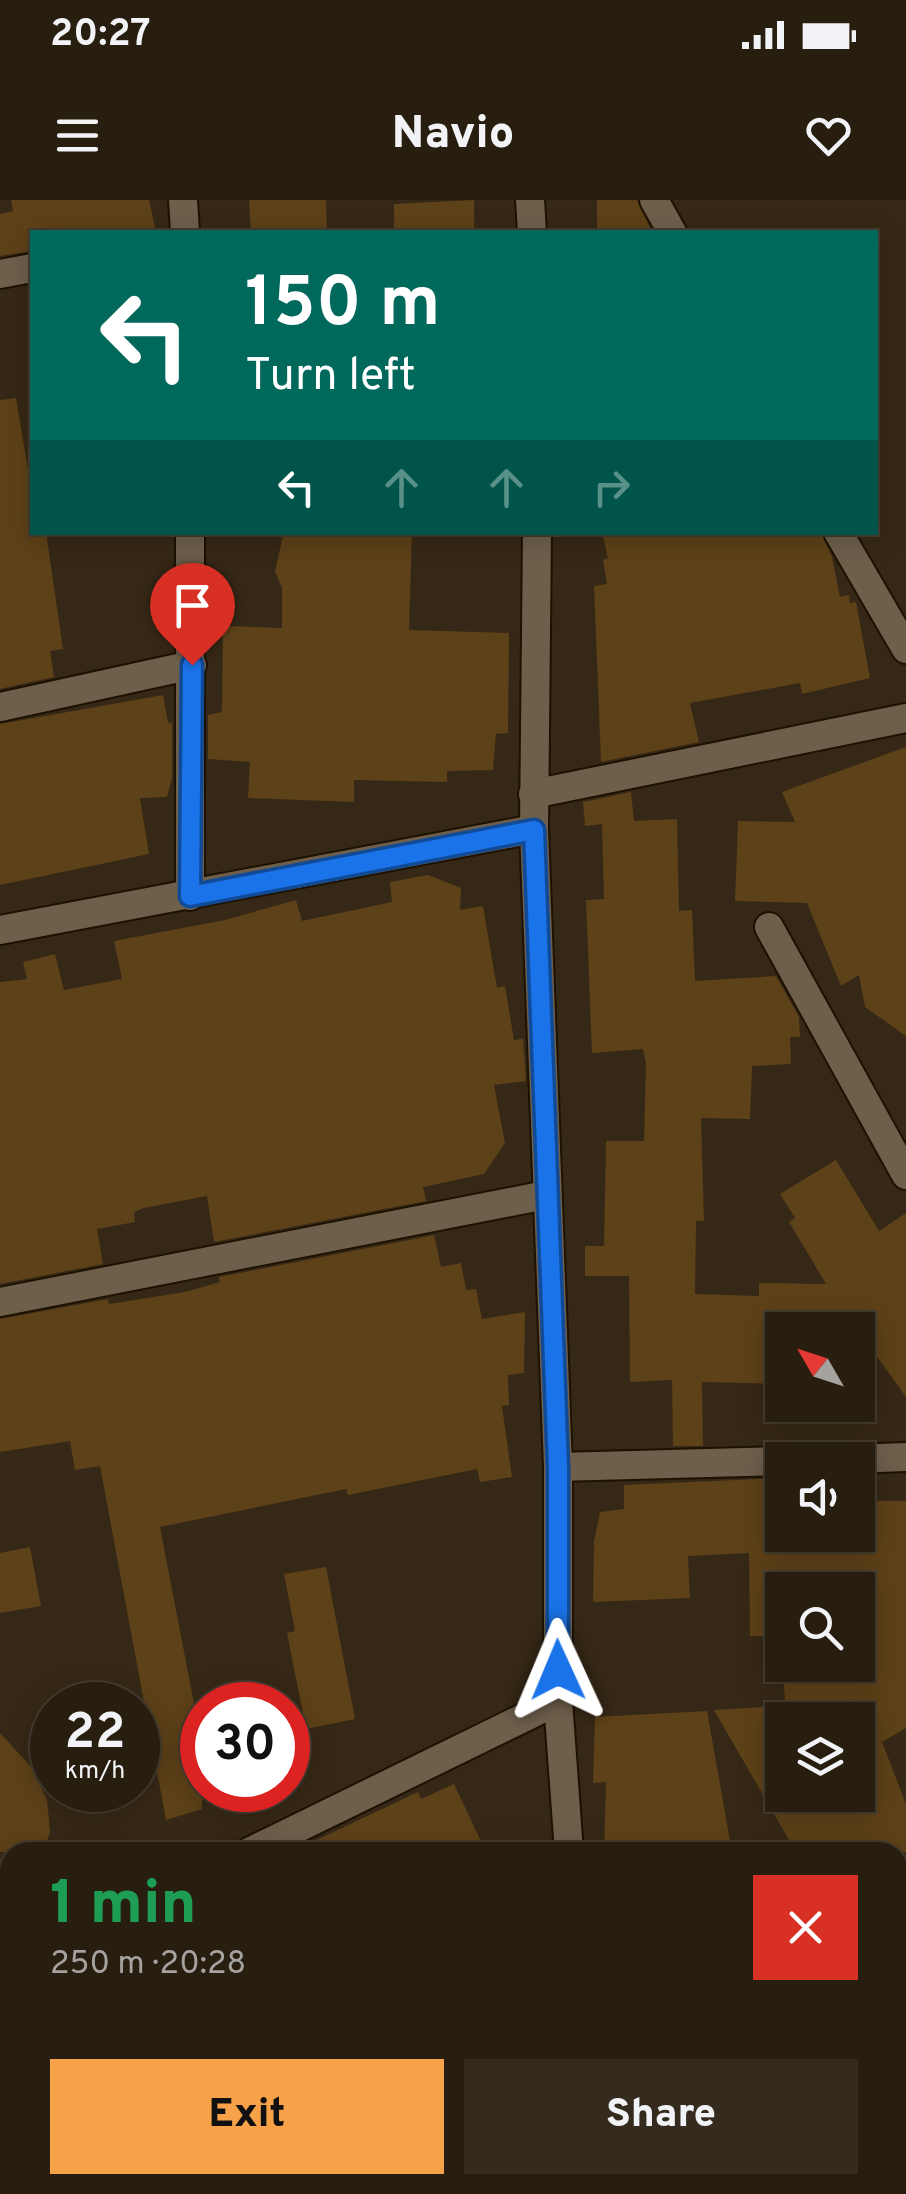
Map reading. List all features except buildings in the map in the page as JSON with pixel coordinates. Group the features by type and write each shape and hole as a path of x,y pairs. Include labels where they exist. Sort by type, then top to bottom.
{"street":[{"path":"183,200 185,230"},
{"path":"530,200 532,230"},
{"path":"654,200 671,230"},
{"path":"0,274 30,268"},
{"path":"190,535 190,896"},
{"path":"536,535 534,830 558,1467 558,1700 567,1842"},
{"path":"840,535 906,648"},
{"path":"0,708 192,665"},
{"path":"534,794 906,718"},
{"path":"0,930 534,830"},
{"path":"769,926 906,1175"},
{"path":"0,1302 546,1195"},
{"path":"875,1458 906,1457"},
{"path":"558,1467 765,1461"},
{"path":"269,1842 558,1700"}],"route":[{"path":"192,665 190,896 534,830 558,1467 558,1670"}]}
